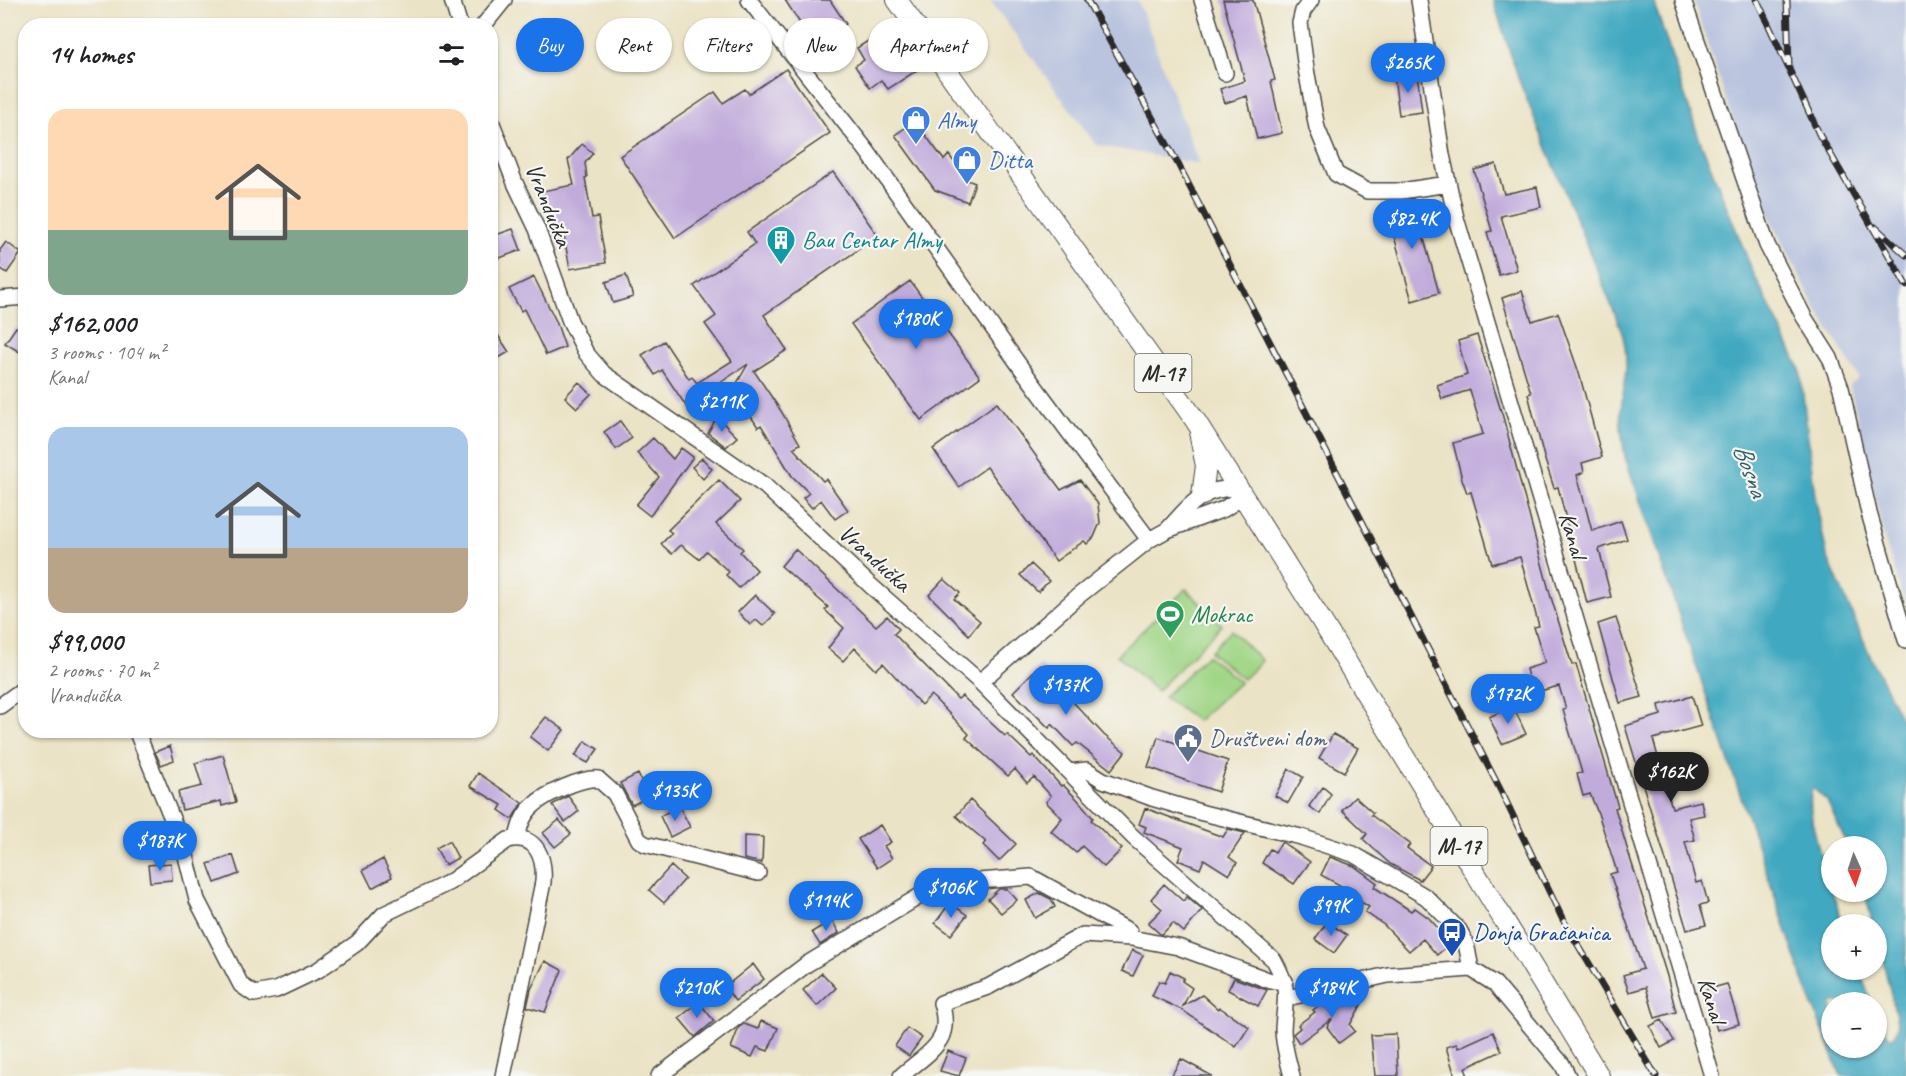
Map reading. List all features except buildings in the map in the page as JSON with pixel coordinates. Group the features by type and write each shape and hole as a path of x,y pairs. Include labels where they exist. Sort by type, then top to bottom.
{"main road":[{"name":"M-17","path":"897,0 1195,420 1322,620 1599,1074"},
{"path":"1195,420 1206,466 1202,495"}],"street":[{"path":"452,0 458,18"},
{"path":"489,18 504,0"},
{"path":"749,0 867,151 1022,369 1149,540"},
{"path":"1202,0 1225,73"},
{"path":"1311,0 1303,11 1300,23 1306,69 1317,128 1336,174 1367,191 1401,191 1448,184"},
{"name":"Kanal","path":"1419,0 1448,184 1712,1076"},
{"path":"1683,0 1767,245 1804,317 1830,358 1841,388 1869,513 1906,640"},
{"name":"Vrandučka","path":"498,139 515,183 537,229 570,321 586,353 604,374 765,486 870,585 980,682 1133,837 1274,960 1285,981 1287,998 1283,1031 1292,1076"},
{"path":"0,299 18,298"},
{"path":"980,682 1077,597 1149,540 1167,530 1224,509 1240,493 1222,488 1202,495 1167,530"},
{"path":"0,706 18,693"},
{"path":"139,738 184,848 197,900 241,985 254,994 276,990 318,970 357,943 384,914 450,882 508,840 517,838 530,842 541,852 545,867 503,1076"},
{"path":"1069,772 1078,769 1087,770 1104,780 1152,798 1301,837 1353,854 1426,897 1459,930 1466,943 1471,969"},
{"path":"517,838 520,823 535,803 580,781 598,779 615,794 639,840 645,844 758,873"},
{"path":"659,1076 807,964 925,893 978,881 1031,877 1130,931 1131,938"},
{"path":"902,1076 932,1053 936,1046 944,1030 945,1017 941,1003 988,987 1083,935 1131,938 1178,947 1271,981 1285,981"},
{"path":"1287,998 1388,975 1471,969 1496,984 1562,1064 1568,1076"}],"shaded area":[{"path":"990,0 1138,0 1199,164 1096,145"},
{"path":"1693,0 1906,0 1906,606 1883,534 1850,386 1859,378 1814,305 1768,214 1735,127"}],"green space":[{"name":"Mokrac","path":"1186,589 1222,625 1157,691 1117,655"},
{"name":"Mokrac","path":"1231,630 1262,661 1243,679 1210,652"},
{"name":"Mokrac","path":"1207,655 1240,682 1197,721 1164,697"}],"water":[{"name":"Bosna","path":"1493,0 1653,0 1698,135 1753,272 1800,369 1815,496 1827,556 1873,662 1906,729 1906,1076 1841,1076 1834,1058 1887,1058 1887,1033 1889,1037 1895,1036 1898,1025 1887,978 1887,914 1870,914 1867,902 1887,902 1887,836 1843,836 1827,801 1813,788 1812,815 1821,855 1821,902 1836,902 1840,914 1821,914 1821,980 1863,980 1868,992 1821,992 1821,1026 1807,991 1625,457 1621,415 1626,360 1621,329 1520,83"}],"railway":[{"path":"1087,0 1178,164 1502,793 1562,918 1656,1076"},
{"path":"1757,0 1820,136 1906,285"},
{"path":"1787,0 1789,66"},
{"path":"1875,227 1906,255"}],"place":[{"name":"Almy","path":"916,146"},
{"name":"Ditta","path":"967,186"},
{"name":"Bau Centar Almy","path":"781,266"},
{"name":"Mokrac","path":"1170,640"},
{"name":"Društveni dom","path":"1188,764"},
{"name":"Donja Gračanica","path":"1452,958"}]}
